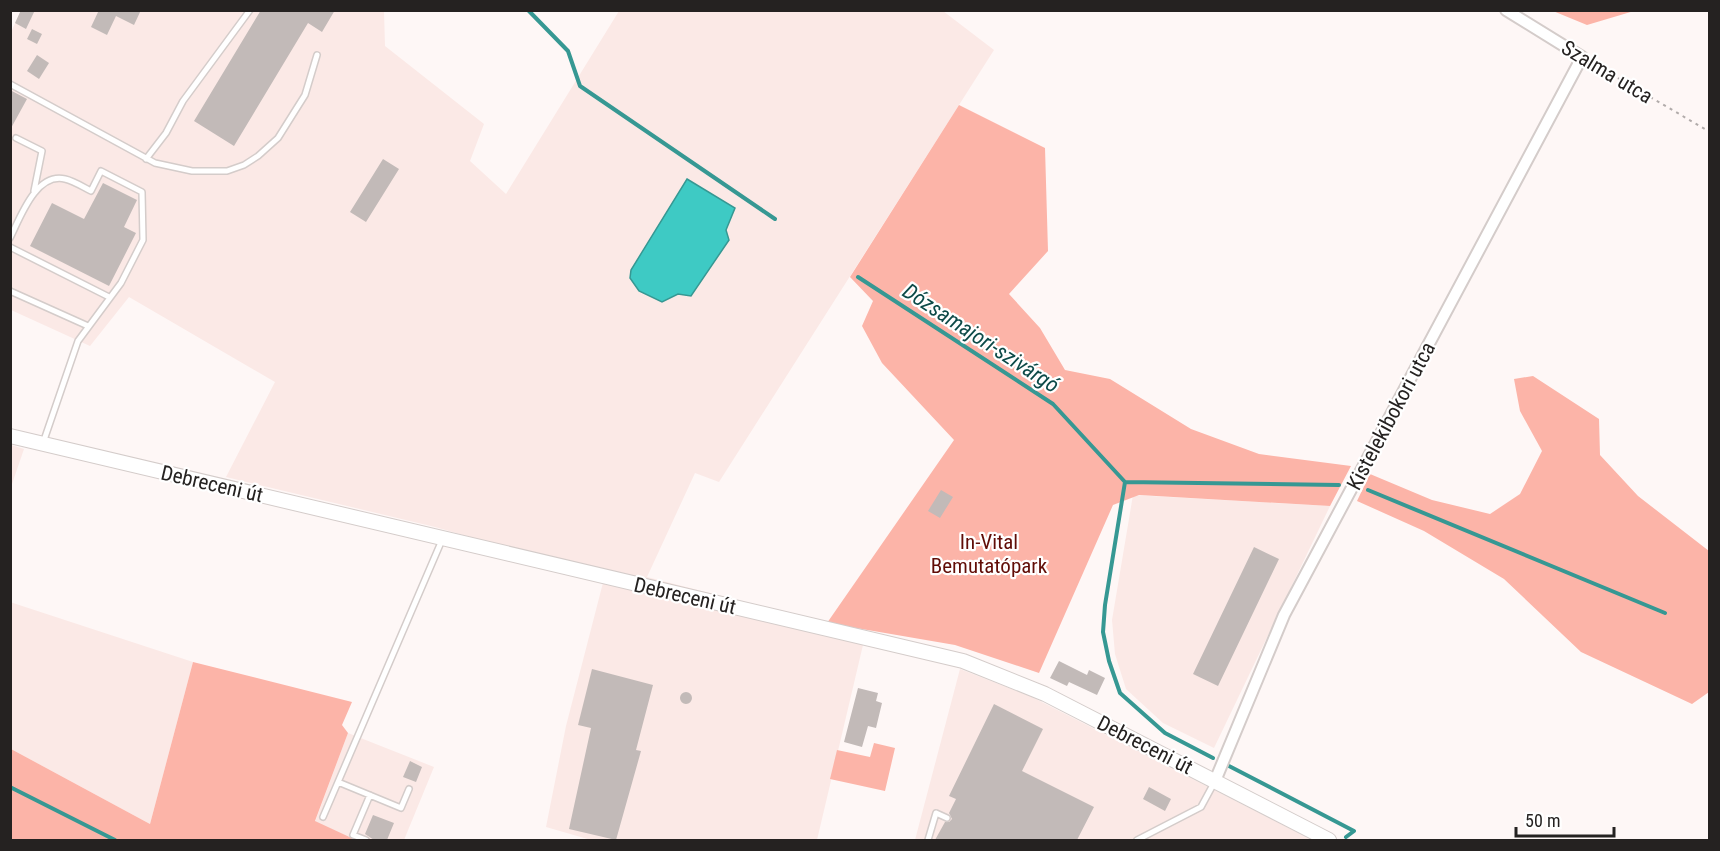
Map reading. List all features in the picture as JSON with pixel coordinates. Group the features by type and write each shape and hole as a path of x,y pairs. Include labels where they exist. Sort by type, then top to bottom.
{"street":[{"name":"Szalma utca","path":"1506,10 1581,57"},
{"name":"Kistelekibokori utca","path":"1215,781 1284,615 1581,57"},
{"name":"Debreceni út","path":"10,436 963,661 1046,694 1329,840"}],"lane":[{"path":"146,159 166,133 183,101 250,10"},
{"path":"10,84 146,159 179,169 227,171 251,161 269,147 285,129 305,95 317,55"},
{"path":"16,138 42,151 34,193"},
{"path":"10,238 34,193 42,185 57,178 66,179 91,191 101,171 142,192 143,240 121,283 78,341 42,444"},
{"path":"10,247 110,297"},
{"path":"10,291 88,326"},
{"path":"323,817 443,539"},
{"path":"1137,840 1201,807 1215,781"},
{"path":"338,782 401,808 409,789"},
{"path":"366,840 353,835 370,795"},
{"path":"927,840 936,813 947,818"}],"path":[{"name":"Szalma utca","path":"1581,57 1710,132"}],"shaded area":[{"path":"21,11 384,11 385,46 484,124 470,161 506,194 619,11 943,11 994,50 719,482 695,473 647,577 827,623 867,628 817,840 591,840 546,827 566,726 605,575 435,527 226,477 275,382 129,297 90,346 11,310 10,34"},
{"path":"10,445 24,449 11,487"},
{"path":"1133,495 1330,506 1214,748 1163,723 1126,689 1115,654 1112,620"},
{"path":"10,602 193,662 150,824 11,749"},
{"path":"960,669 1032,697 1312,840 915,840"},
{"path":"348,733 434,767 404,840 356,840 315,822"}],"green space":[{"path":"1553,11 1634,11 1587,25"},
{"name":"In-Vital Bemutatópark","path":"959,105 1045,148 1048,251 1009,294 1040,328 1065,370 1110,379 1191,429 1259,454 1351,466 1330,506 1139,495 1113,505 1039,673 955,645 827,623 954,440 882,363 862,326 873,301 850,277"},
{"path":"1533,376 1599,419 1600,455 1638,496 1709,551 1709,692 1692,704 1581,652 1504,579 1424,531 1357,501 1370,474 1432,500 1490,514 1520,494 1542,451 1520,411 1514,379"},
{"path":"193,662 352,702 342,725 348,733 315,821 356,840 11,840 11,749 150,824"},
{"path":"874,743 895,748 885,791 830,779 837,750 870,757"}],"water":[{"path":"687,179 735,208 726,230 729,240 691,296 678,294 662,302 639,291 630,278 631,270"}],"building":[{"path":"21,10 35,10 26,29 15,23"},
{"path":"99,10 141,10 134,25 116,16 107,35 91,27"},
{"path":"261,10 335,10 322,32 308,23 234,146 194,121"},
{"path":"32,29 42,34 37,44 27,39"},
{"path":"37,55 49,63 39,79 27,71"},
{"path":"10,90 27,99 10,130"},
{"path":"383,159 399,169 366,222 350,212"},
{"path":"103,183 137,200 124,227 136,233 109,286 30,246 52,203 84,219"},
{"path":"941,490 953,497 940,518 928,511"},
{"path":"1254,547 1279,559 1218,686 1193,674"},
{"path":"1059,661 1087,675 1089,670 1105,678 1097,695 1069,682 1067,686 1050,678"},
{"path":"592,669 653,685 636,750 641,751 616,840 569,829 591,728 578,725"},
{"path":"858,688 878,693 876,701 882,703 876,728 868,726 862,747 844,742"},
{"path":"688,692 692,698 688,704 684,704 680,696"},
{"path":"994,704 1043,729 1022,771 1094,807 1077,840 935,840 945,822 952,819 949,813 956,799 949,796"},
{"path":"410,761 422,767 416,782 403,777"},
{"path":"1149,787 1171,799 1165,811 1143,799"},
{"path":"373,815 394,823 387,840 374,840 365,834"}],"waterway":[{"name":"Dózsamajori-szivárgó","path":"528,10 568,51 580,86 775,219"},
{"name":"Dózsamajori-szivárgó","path":"858,277 1053,404 1125,482 1105,605 1103,632 1109,661 1120,693 1165,733 1213,758"},
{"path":"1125,482 1339,485"},
{"path":"1368,490 1665,613"},
{"path":"1229,766 1354,831 1346,837"},
{"path":"10,787 115,840"}]}
